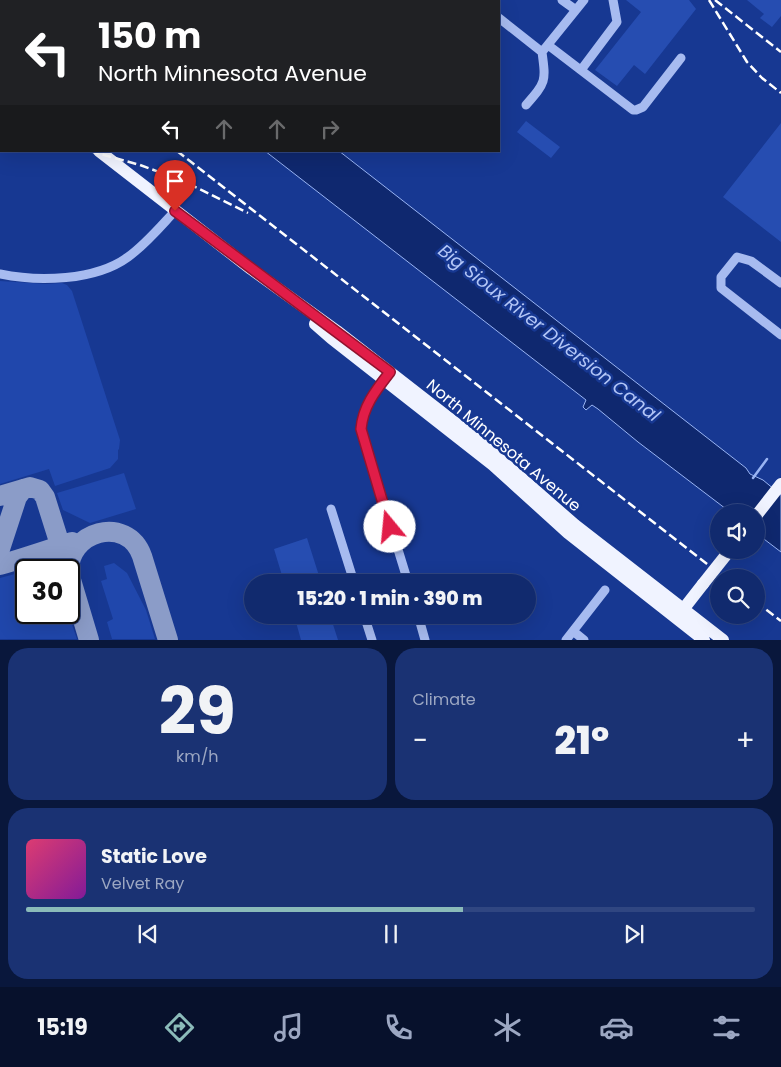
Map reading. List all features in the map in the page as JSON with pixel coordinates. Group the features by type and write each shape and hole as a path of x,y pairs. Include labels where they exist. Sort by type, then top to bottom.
{"main road":[{"name":"North Minnesota Avenue","path":"100,152 262,277 337,331 387,376 493,453 680,614 704,640"},
{"path":"765,504 781,484"},
{"path":"680,614 723,559"},
{"name":"North Minnesota Avenue","path":"680,614 723,640"}],"street":[{"path":"562,0 576,10"},
{"path":"526,105 545,79 545,48 584,0"},
{"path":"581,70 617,22 613,0"},
{"path":"500,19 581,70 633,110 642,106 681,58"},
{"path":"0,274 15,277 46,278 77,275 118,264 137,250 175,211"},
{"path":"781,284 751,262 737,257 721,277 721,288 781,335"},
{"path":"387,376 366,405 361,429 403,574"},
{"path":"331,509 351,574"},
{"path":"566,640 605,590"},
{"path":"367,624 372,640"},
{"path":"421,624 425,640"},
{"path":"573,631 584,640"}],"shaded area":[{"path":"0,281 46,284 62,283 67,285 72,291 120,440 118,459 110,468 55,486 49,469 0,484"},
{"path":"124,473 136,509 90,523 63,510 57,493"},
{"path":"114,563 127,573 146,610 155,639 112,639 107,622 113,619 101,581 107,579 104,566"},
{"path":"15,574 15,624 72,624 77,639 0,639 0,578"}],"water":[{"name":"Big Sioux River Diversion Canal","path":"266,152 340,152 746,468 750,474 763,480 781,495 781,552 765,540 765,504 719,504 598,409 592,405 586,410 583,407 586,400"}],"building":[{"path":"626,0 689,0 696,9 645,74 634,65 617,86 595,70 641,12"},
{"path":"747,0 781,0 781,16 772,27 760,18 764,14"},
{"path":"526,121 560,147 551,158 517,132"},
{"path":"781,123 781,242 723,197"},
{"path":"307,538 318,574 282,574 274,549"},
{"path":"297,624 333,624 338,640 301,640"}],"waterway":[{"path":"753,478 767,459"}],"taxiway":[{"path":"0,496 30,487 40,490 45,497 65,559"},
{"path":"0,549 17,497 23,489"},
{"path":"71,559 77,547 87,538 99,533 112,532 124,535 134,543 142,556 168,640"},
{"path":"0,565 72,542"},
{"path":"80,610 89,640"}],"railway":[{"path":"709,0 747,62 762,78 781,93"},
{"path":"715,0 781,52"},
{"path":"94,152 140,165 181,180 248,213"},
{"path":"178,152 713,569"},
{"path":"765,609 781,621"}],"route":[{"path":"175,211 390,372 366,405 361,429 390,527"}]}
